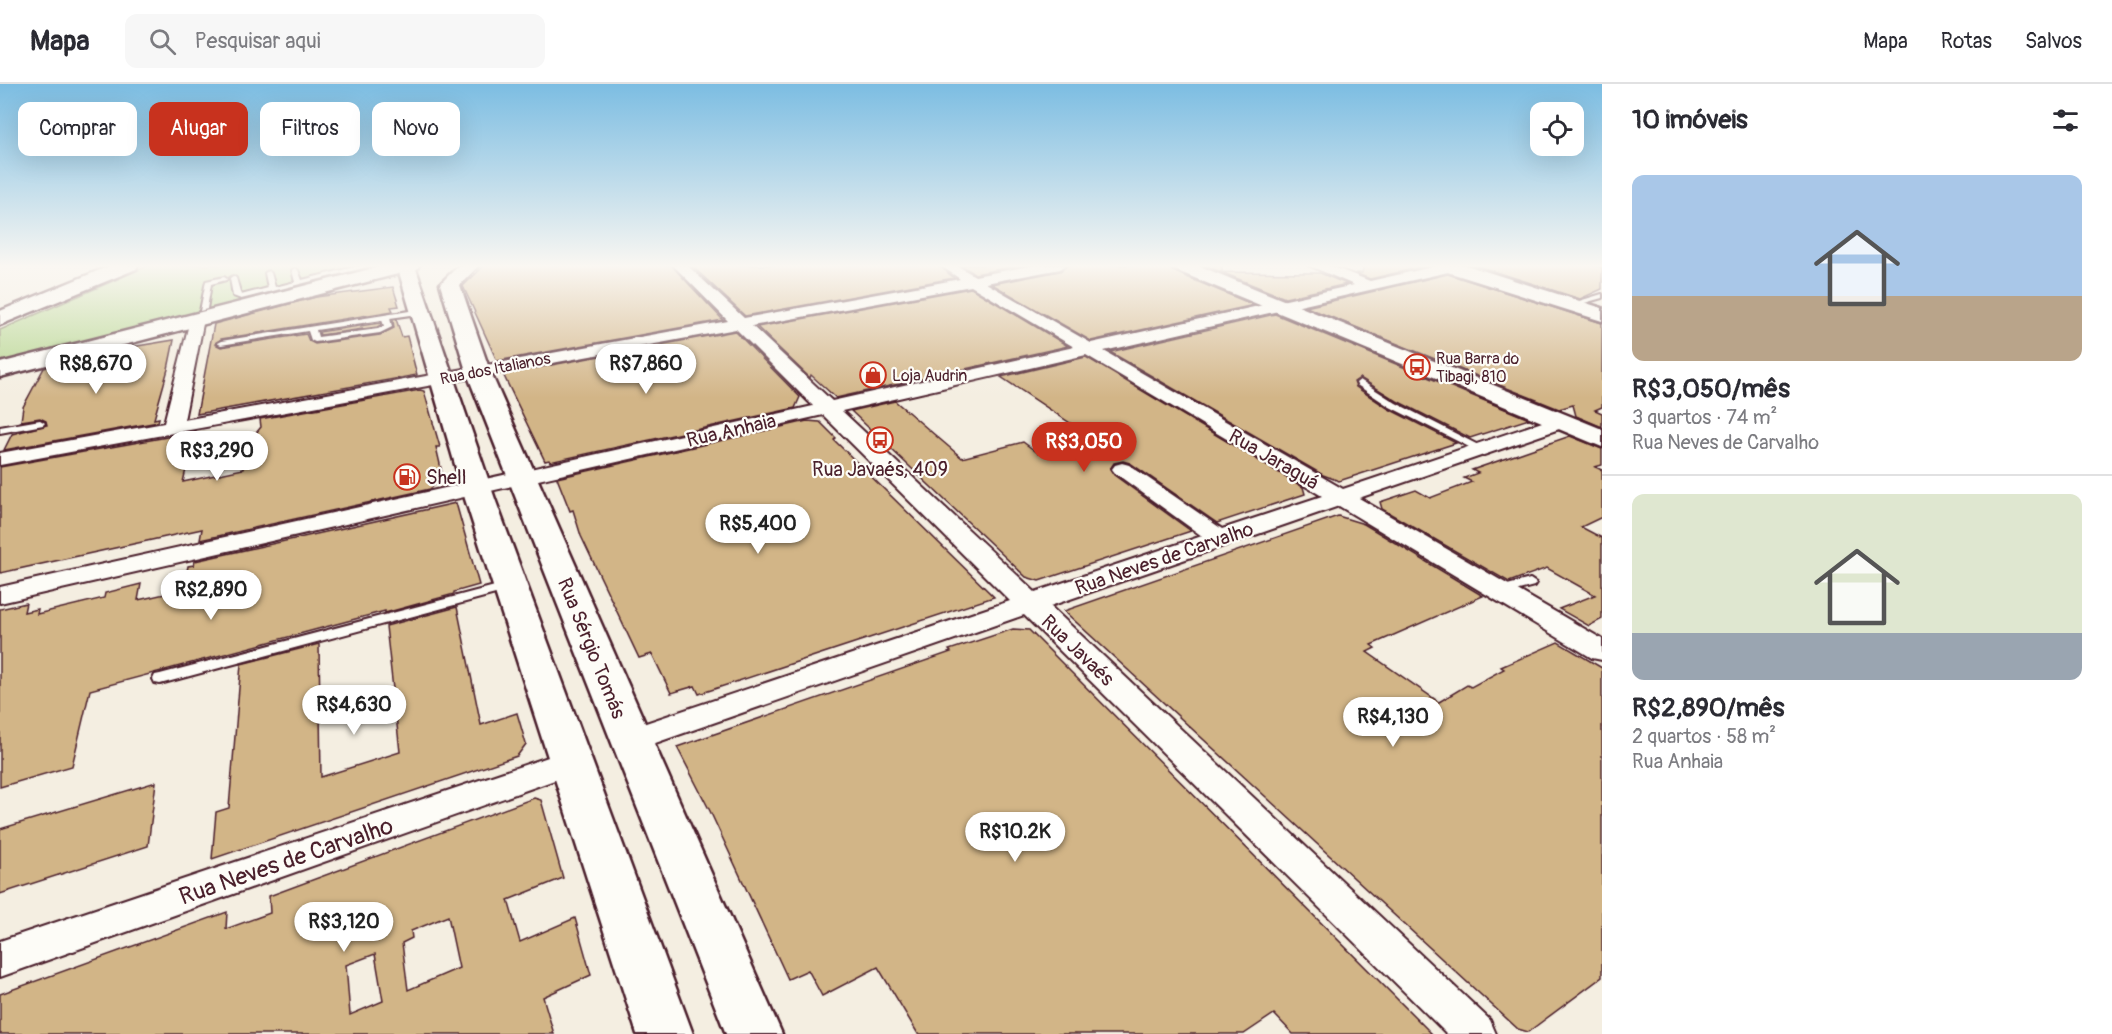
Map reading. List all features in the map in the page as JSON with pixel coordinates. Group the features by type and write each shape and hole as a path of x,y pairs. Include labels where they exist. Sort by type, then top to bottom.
{"main road":[{"path":"0,319 24,309"},
{"path":"0,370 217,309"},
{"name":"Rua Sérgio Tomás","path":"458,309 478,371 521,477 754,1034"},
{"path":"1286,309 1561,422 1599,435"},
{"path":"1584,309 1602,315"},
{"path":"422,311 476,487 665,1034"}],"street":[{"name":"Rua Javaés","path":"725,309 1476,1034"},
{"name":"Rua dos Italianos","path":"0,459 815,309"},
{"name":"Rua Jaraguá","path":"1020,309 1602,651"},
{"name":"Rua Anhaia","path":"0,595 1263,309"},
{"path":"173,427 199,314"},
{"name":"Rua Neves de Carvalho","path":"630,740 1561,422"},
{"path":"1122,470 1221,539"},
{"name":"Rua Neves de Carvalho","path":"0,959 572,761"}],"lane":[{"path":"199,314 200,309"},
{"path":"221,343 312,330 315,340 337,338 380,331 388,327 386,318 422,311"},
{"path":"1360,383 1393,405 1481,449"},
{"path":"0,430 40,423"},
{"path":"1500,591 1530,583"},
{"path":"160,679 511,585"}],"green space":[{"path":"48,309 211,309 0,364 0,330"}],"building":[{"path":"269,309 392,309 393,311 221,339 215,344 221,347 306,334 309,341 315,344 380,335 394,328 393,320 396,319 402,337 407,336 417,375 197,414 214,324"},
{"path":"474,309 713,309 723,320 497,361"},
{"path":"738,309 782,309 745,316"},
{"path":"854,309 1007,309 1068,346 836,398 811,375 810,378 757,327"},
{"path":"1036,309 1234,309 1091,341"},
{"path":"1312,309 1559,309 1602,323 1602,407 1595,410 1602,413 1602,427 1576,416 1573,405 1559,409"},
{"path":"1275,314 1529,419 1470,438 1397,401 1360,378 1354,382 1356,387 1389,409 1456,443 1339,481 1323,475 1110,352"},
{"path":"380,323 381,325 377,327 320,335 319,332"},
{"path":"735,331 800,397 795,408 550,462 545,461 503,374"},
{"path":"174,340 154,419 159,418 158,422 4,450 12,434 47,425 46,421 40,418 21,421 23,407 44,368 85,357 92,363 114,359 119,349"},
{"path":"1086,357 1303,487 1305,494 1217,523 1130,463 1123,461 1114,463 1110,469 1114,475 1191,531 1039,581 1026,577 851,411 895,401 962,458 1023,442 1038,453 1094,439 1001,377"},
{"path":"424,391 440,447 436,447 443,477 430,489 200,540 202,529 0,573 0,467 195,432 183,482 243,469 243,450 256,447 256,433 261,427 260,419"},
{"path":"807,421 820,422 836,438 834,440 994,597 699,694 695,686 671,693 652,654 639,658 581,536 573,510 570,511 557,478"},
{"path":"1570,436 1602,449 1602,465 1595,467 1602,470 1602,517 1581,527 1602,538 1602,619 1589,626 1559,609 1595,595 1547,568 1509,582 1382,509 1380,502 1416,490 1430,498 1472,482 1464,478 1478,473 1472,470"},
{"path":"456,503 479,585 385,613 385,611 90,690 72,766 0,787 0,609 26,603 24,612 38,609 37,614 104,598 105,593 141,584 138,600 183,590 185,572 188,566 194,565 195,561"},
{"path":"1338,516 1364,524 1483,596 1371,645 1375,648 1367,652 1439,702 1467,685 1471,687 1504,669 1501,667 1558,642 1602,668 1602,977 1528,1032 1518,1029 1064,611"},
{"path":"457,607 481,725 517,713 526,744 517,756 212,859 216,812 229,808 241,664 319,644 321,777 400,752 386,626"},
{"path":"1013,629 1029,630 1432,1034 1293,1034 1274,1014 1244,1034 918,1034 878,967 822,996 808,970 788,979 710,811 677,747"},
{"path":"156,782 148,846 0,894 0,829"},
{"path":"534,798 541,800 563,878 508,900 520,942 575,918 591,975 543,997 554,1034 0,1034 0,994 227,912 226,929 270,913 269,896","holes":["448,916 459,968 408,990 402,943 412,938 411,931","375,954 383,1001 350,1015 346,965"]}],"place":[{"name":"Rua Barra do Tibagi, 810","path":"1417,367"},
{"name":"Loja Audrin","path":"873,375"},
{"name":"Rua Javaés, 409","path":"880,440"},
{"name":"Shell","path":"407,477"}]}
